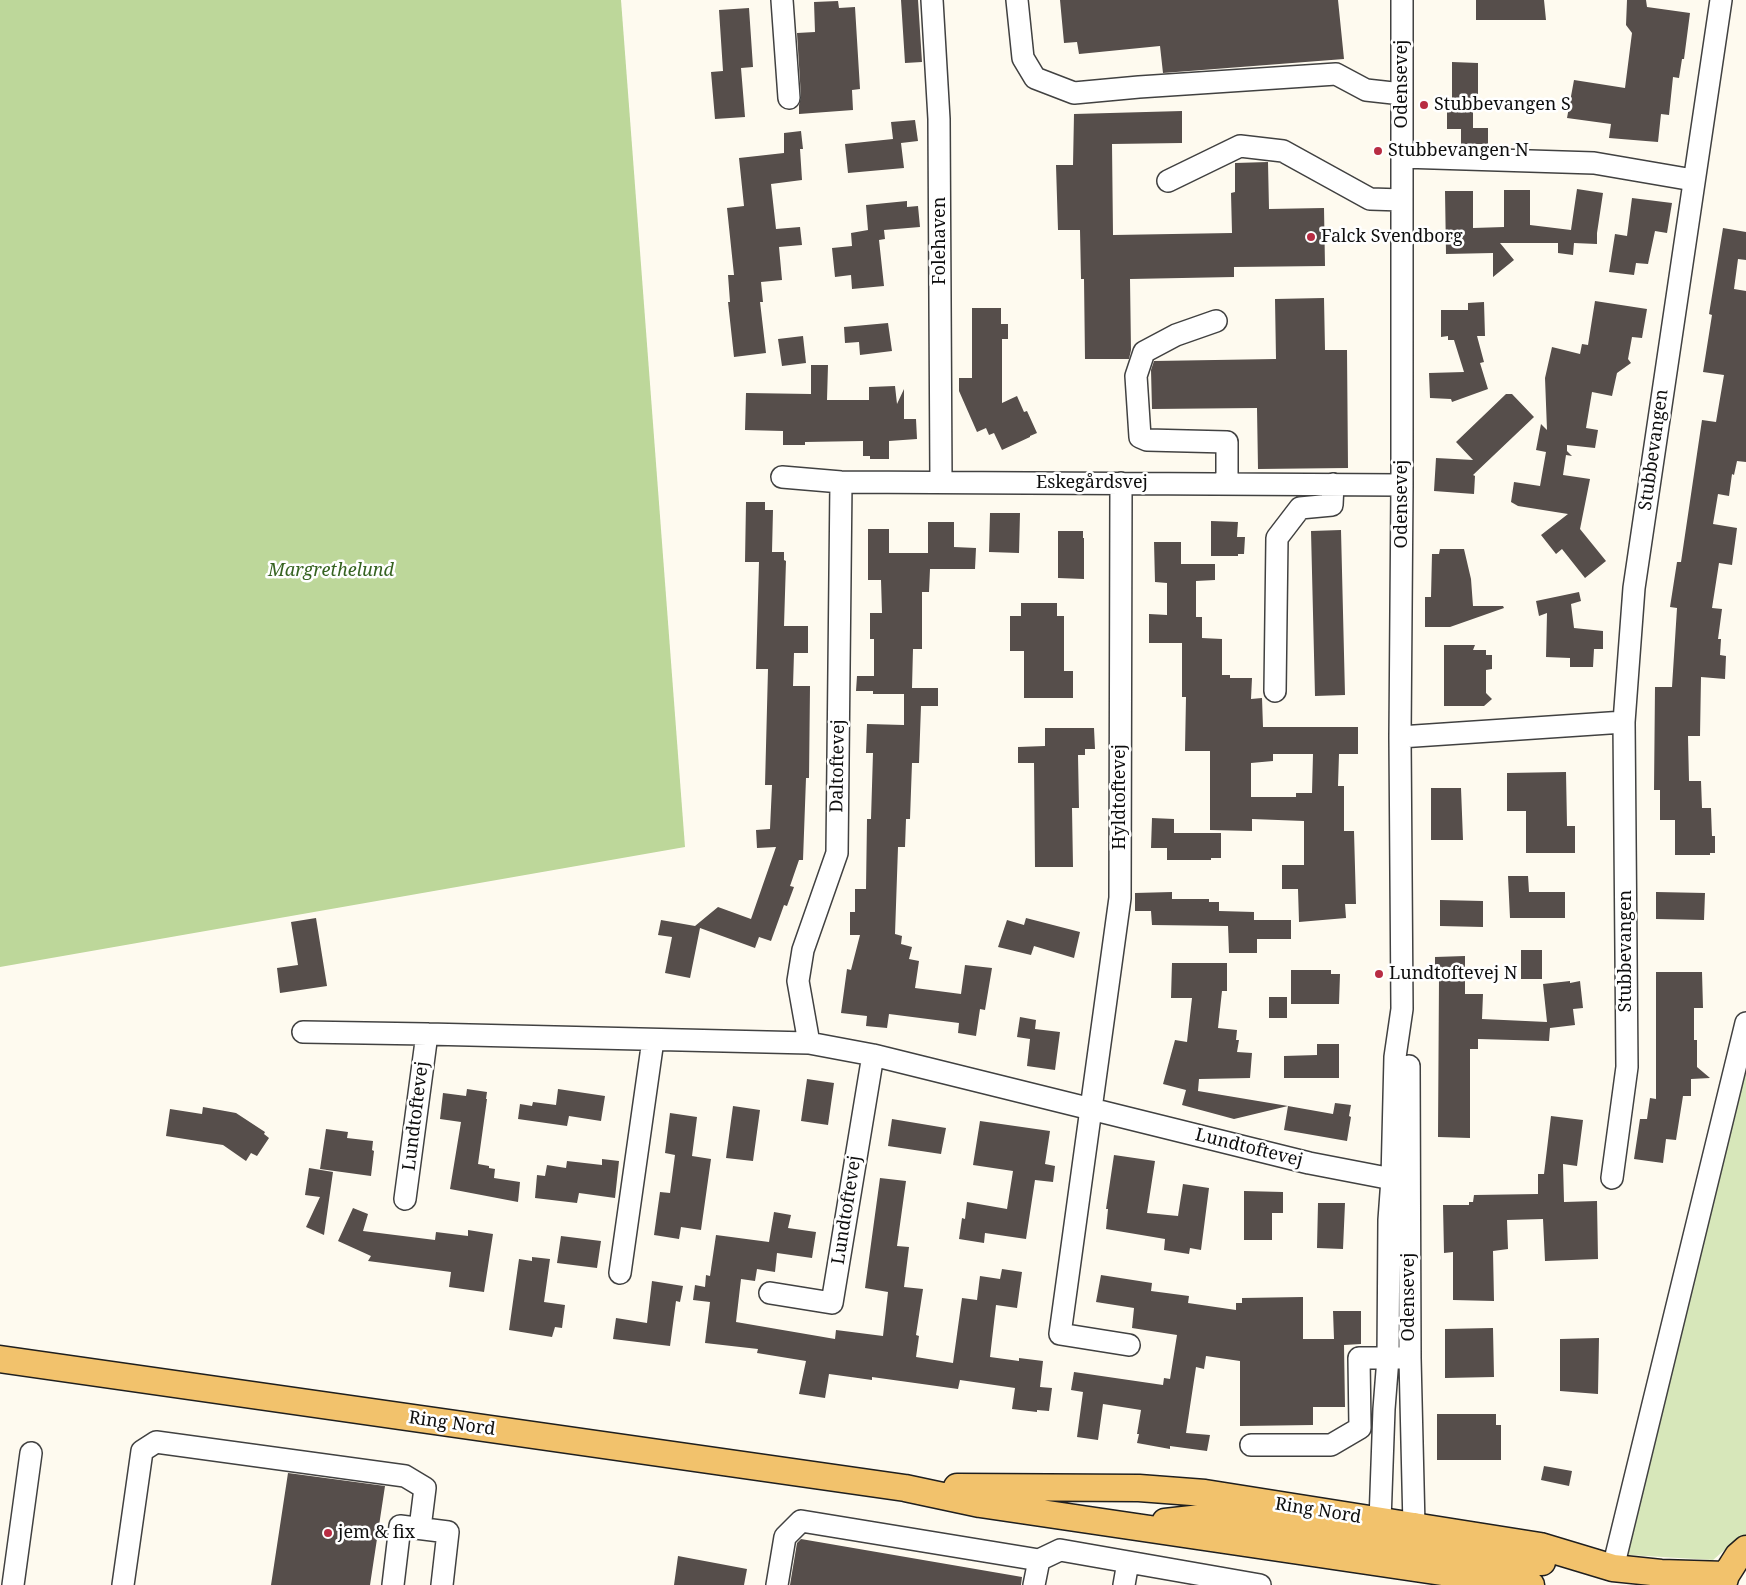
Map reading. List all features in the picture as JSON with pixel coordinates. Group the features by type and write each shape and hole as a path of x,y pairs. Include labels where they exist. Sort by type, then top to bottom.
{"main road":[{"name":"Ring Nord","path":"0,1359 905,1488 980,1504 1132,1526 1397,1553 1540,1546 1613,1568 1725,1580"},
{"name":"Ring Nord","path":"905,1488 1120,1488 1205,1493 1397,1553 1532,1585"},
{"path":"1725,1580 1738,1556 1746,1549"}],"street":[{"path":"782,0 789,98"},
{"name":"Folehaven","path":"932,0 939,119 941,482"},
{"path":"1017,0 1023,58 1035,78 1074,93 1336,74 1366,90 1402,94"},
{"name":"Odensevej","path":"1397,1553 1384,1409 1398,1358 1400,1179 1409,1051 1402,1009 1400,737 1402,0"},
{"name":"Stubbevangen","path":"1612,1178 1627,1067 1624,722 1634,588 1721,0"},
{"path":"1168,181 1240,146 1283,151 1370,199 1402,200"},
{"path":"1402,157 1594,163 1694,180"},
{"path":"1216,321 1176,335 1144,352 1136,376 1136,385 1140,437 1147,440 1227,442 1227,484"},
{"name":"Eskegårdsvej","path":"782,477 841,482 1402,485"},
{"name":"Daltoftevej","path":"809,1043 798,981 803,950 836,852 841,482"},
{"name":"Hyldtoftevej","path":"1091,1108 1120,898 1121,483"},
{"path":"1275,691 1277,538 1300,508 1332,505 1333,484"},
{"path":"1400,737 1624,722"},
{"path":"1613,1568 1746,1022"},
{"name":"Lundtoftevej","path":"303,1032 809,1043 873,1055 1309,1163 1400,1179"},
{"name":"Lundtoftevej","path":"405,1199 427,1034"},
{"path":"620,1274 654,1040"},
{"name":"Lundtoftevej","path":"770,1293 832,1303 873,1055"},
{"path":"1091,1108 1060,1334 1130,1345"},
{"name":"Odensevej","path":"1397,1553 1398,1330 1389,1296 1389,1220 1400,1179"},
{"path":"1251,1446 1331,1445 1360,1428 1359,1358 1398,1358"},
{"path":"123,1585 142,1451 156,1442 405,1476 425,1488 420,1528"},
{"path":"13,1585 31,1454"},
{"path":"777,1585 785,1537 802,1522 1039,1560 1060,1550 1260,1585"},
{"path":"393,1585 400,1526 448,1532 442,1585"},
{"path":"1034,1585 1039,1560"},
{"path":"1124,1585 1128,1562"}],"green space":[{"name":"Margrethelund","path":"0,0 621,0 685,847 0,967"},
{"path":"1746,1065 1746,1535 1736,1540 1713,1560 1628,1555"}],"building":[{"path":"901,0 918,0 922,62 905,63"},
{"path":"1060,0 1338,0 1344,59 1163,73 1160,46 1079,54 1077,42 1064,43"},
{"path":"1476,0 1544,0 1546,20 1476,20"},
{"path":"1627,0 1646,0 1647,7 1690,13 1684,59 1682,59 1679,78 1673,77 1669,115 1661,114 1658,142 1609,138 1611,124 1567,118 1574,80 1625,88 1632,33 1626,25"},
{"path":"838,1 839,8 855,7 860,89 852,90 853,110 799,114 801,97 797,33 815,32 814,2"},
{"path":"749,8 753,67 741,68 745,117 715,119 711,72 723,71 719,10"},
{"path":"1452,62 1478,63 1478,94 1473,94 1473,128 1488,128 1488,144 1461,144 1461,129 1447,129 1447,103 1452,103"},
{"path":"1182,111 1182,143 1112,144 1113,235 1232,233 1231,193 1235,192 1235,163 1268,162 1269,209 1324,208 1325,266 1234,267 1234,277 1130,279 1131,350 1129,359 1085,359 1084,279 1081,279 1080,230 1058,230 1056,165 1073,165 1074,114"},
{"path":"915,120 918,141 901,143 904,168 848,173 845,144 893,139 891,122"},
{"path":"801,131 803,149 800,149 802,180 771,184 776,229 800,227 802,245 779,247 782,280 761,282 763,302 760,302 766,353 734,357 728,302 730,302 728,275 734,275 727,208 744,206 739,158 784,153 784,133"},
{"path":"1577,189 1603,193 1597,244 1574,243 1573,255 1558,253 1558,243 1500,243 1514,260 1493,277 1493,253 1446,254 1445,191 1473,191 1473,228 1504,227 1504,190 1530,190 1530,225 1571,230"},
{"path":"1632,198 1672,203 1667,233 1655,231 1648,264 1636,263 1634,275 1609,272 1615,234 1627,236"},
{"path":"907,201 907,207 918,206 920,227 884,230 885,239 879,240 884,286 852,289 851,275 835,277 832,248 852,246 851,233 868,230 866,205"},
{"path":"1723,228 1746,232 1746,260 1738,259 1734,289 1746,291 1746,462 1737,461 1734,475 1732,474 1729,496 1718,494 1713,524 1737,528 1732,565 1719,563 1712,608 1722,609 1718,639 1721,639 1720,655 1726,656 1725,679 1701,677 1700,736 1688,736 1689,781 1701,781 1702,808 1711,808 1712,836 1715,836 1715,853 1710,853 1710,855 1675,855 1675,820 1660,820 1660,790 1654,790 1655,687 1672,687 1677,608 1670,607 1677,562 1681,562 1702,420 1716,422 1724,375 1703,372 1712,315 1709,314"},
{"path":"1324,298 1325,350 1347,350 1348,468 1258,469 1257,408 1152,409 1151,370 1154,361 1276,359 1275,299"},
{"path":"1595,301 1647,309 1642,338 1632,337 1628,359 1631,363 1617,373 1612,396 1592,392 1586,428 1598,430 1595,448 1567,445 1567,451 1572,456 1566,455 1563,475 1590,479 1580,529 1606,561 1585,578 1562,549 1556,554 1541,535 1568,514 1518,506 1511,502 1514,482 1540,486 1546,452 1536,450 1541,424 1547,430 1545,378 1552,347 1580,354 1582,344 1588,345"},
{"path":"1484,302 1485,336 1477,336 1484,362 1480,363 1488,389 1452,402 1451,399 1430,398 1429,373 1464,372 1454,340 1448,340 1448,336 1441,337 1441,310 1468,310 1468,303"},
{"path":"972,308 1001,308 1001,324 1008,324 1008,339 1002,339 1002,403 1017,396 1024,412 1027,411 1037,433 1002,450 994,433 989,435 986,428 977,432 959,391 959,378 972,378"},
{"path":"888,323 892,351 860,355 859,342 845,343 844,327"},
{"path":"803,336 806,363 782,366 778,339"},
{"path":"811,365 828,365 827,400 869,400 869,387 895,386 897,404 904,389 904,419 916,419 917,439 889,441 889,459 870,459 870,456 863,456 863,441 805,442 805,445 783,445 783,431 745,430 746,393 811,394"},
{"path":"1506,394 1512,394 1534,417 1473,475 1475,476 1474,494 1434,491 1436,458 1473,460 1456,442"},
{"path":"746,502 765,502 765,510 773,510 772,552 784,552 784,560 786,561 784,626 808,626 808,653 794,653 793,686 810,686 809,778 806,778 803,860 799,860 790,886 794,887 787,906 784,905 771,941 759,937 755,948 700,928 690,978 665,973 672,937 658,935 661,920 695,926 718,907 751,919 776,847 757,848 756,830 770,829 772,785 765,785 768,669 756,669 759,562 745,562"},
{"path":"990,513 1020,513 1019,553 989,552"},
{"path":"1211,521 1238,522 1237,537 1245,537 1244,554 1238,554 1238,556 1211,556"},
{"path":"928,522 954,522 954,547 976,548 975,569 930,569 929,592 922,592 922,649 913,649 912,688 938,688 938,706 921,706 919,763 912,763 910,819 906,819 905,847 898,847 895,934 902,936 901,944 912,947 909,959 919,961 915,988 961,994 965,965 992,968 985,1010 980,1009 976,1036 958,1033 959,1023 889,1014 887,1028 866,1026 867,1016 841,1013 847,969 851,970 860,935 850,935 850,912 855,912 855,889 866,889 867,819 871,819 873,753 866,753 867,724 904,725 904,694 873,694 873,691 856,691 857,676 874,676 874,639 870,639 870,613 882,613 881,580 868,580 868,529 889,529 889,553 928,553"},
{"path":"1341,530 1345,695 1315,696 1311,531"},
{"path":"1058,531 1083,531 1084,579 1058,578"},
{"path":"1154,542 1181,542 1181,564 1215,564 1215,580 1196,581 1196,617 1202,617 1202,638 1222,639 1222,675 1230,675 1230,678 1252,678 1251,699 1262,698 1263,727 1358,727 1358,754 1339,754 1338,786 1344,786 1344,831 1354,831 1356,904 1345,904 1346,918 1299,922 1298,889 1282,889 1282,865 1304,865 1304,821 1252,819 1252,831 1210,830 1210,751 1185,751 1186,697 1182,697 1182,643 1149,643 1149,614 1167,615 1167,583 1155,582","holes":["1273,754 1313,754 1312,793 1296,793 1296,797 1251,797 1251,763 1273,761"]},
{"path":"1440,549 1464,549 1471,579 1473,606 1503,606 1504,608 1450,627 1425,627 1425,597 1431,597 1432,554 1439,554"},
{"path":"1579,592 1581,601 1571,604 1574,628 1603,631 1603,649 1594,649 1593,667 1570,667 1570,658 1546,657 1547,613 1539,616 1536,601"},
{"path":"1021,603 1057,603 1057,616 1064,616 1064,671 1073,671 1073,698 1024,698 1024,651 1010,651 1010,616 1021,616"},
{"path":"1444,645 1475,645 1473,650 1486,650 1486,655 1492,655 1492,669 1486,670 1486,693 1492,699 1484,706 1444,706"},
{"path":"1045,728 1094,728 1095,749 1085,749 1085,755 1078,755 1079,808 1072,808 1073,867 1035,867 1034,763 1018,763 1018,747 1045,746"},
{"path":"1566,772 1567,826 1575,826 1575,853 1526,853 1526,811 1507,811 1507,773"},
{"path":"1431,788 1461,788 1463,840 1431,840"},
{"path":"1152,818 1174,819 1174,833 1221,833 1221,858 1211,858 1211,860 1167,860 1167,848 1151,848"},
{"path":"1508,876 1528,876 1529,892 1565,892 1565,918 1510,918"},
{"path":"1172,892 1172,899 1209,899 1209,902 1219,902 1219,911 1254,912 1254,920 1291,920 1291,939 1257,939 1257,953 1229,953 1228,926 1152,925 1151,911 1135,911 1135,893"},
{"path":"1656,892 1705,893 1704,920 1656,919"},
{"path":"1440,900 1483,901 1483,927 1440,926"},
{"path":"316,918 327,986 280,993 277,968 298,965 291,922"},
{"path":"1026,918 1080,932 1074,958 1034,946 1031,955 998,947 1007,920 1024,925"},
{"path":"1521,950 1542,950 1542,979 1521,979"},
{"path":"1465,956 1465,994 1483,994 1482,1019 1547,1022 1543,984 1570,981 1570,983 1580,981 1583,1008 1573,1009 1575,1025 1550,1028 1549,1041 1478,1039 1478,1049 1470,1049 1470,1138 1438,1137 1439,977 1435,977 1435,957"},
{"path":"1172,963 1227,963 1227,991 1222,991 1218,1028 1237,1030 1236,1040 1239,1040 1237,1052 1252,1053 1250,1078 1199,1079 1198,1091 1288,1106 1234,1119 1182,1105 1186,1090 1163,1084 1175,1040 1187,1042 1192,998 1171,998"},
{"path":"1291,970 1331,970 1331,974 1340,974 1339,1004 1291,1004"},
{"path":"1656,972 1702,972 1703,1008 1694,1008 1694,1040 1697,1040 1697,1067 1710,1078 1691,1079 1691,1096 1683,1096 1676,1140 1666,1139 1663,1163 1634,1159 1640,1119 1647,1119 1650,1098 1656,1099"},
{"path":"1269,997 1287,997 1287,1018 1269,1018"},
{"path":"1020,1017 1036,1020 1035,1029 1060,1032 1055,1070 1027,1066 1030,1039 1017,1037"},
{"path":"1317,1044 1339,1044 1339,1078 1284,1078 1284,1056 1317,1055"},
{"path":"807,1079 834,1083 828,1125 801,1121"},
{"path":"467,1089 487,1092 478,1164 495,1169 494,1178 520,1182 518,1202 450,1189 461,1122 440,1119 443,1093 466,1096"},
{"path":"558,1089 605,1096 601,1121 569,1116 567,1126 518,1119 520,1104 532,1106 533,1102 556,1105"},
{"path":"1335,1103 1351,1105 1347,1141 1284,1130 1288,1106 1333,1114"},
{"path":"733,1106 760,1110 753,1161 726,1158"},
{"path":"203,1107 236,1113 265,1132 264,1134 269,1138 257,1156 251,1153 246,1161 223,1145 166,1136 170,1109 202,1114"},
{"path":"670,1113 697,1117 692,1156 711,1159 701,1230 681,1227 679,1239 654,1235 660,1192 670,1193 675,1155 665,1153"},
{"path":"1551,1116 1583,1120 1577,1166 1563,1164 1564,1202 1597,1201 1598,1259 1545,1261 1543,1219 1507,1220 1508,1249 1493,1251 1494,1301 1453,1300 1453,1252 1444,1253 1443,1205 1469,1205 1469,1202 1473,1202 1474,1195 1538,1194 1538,1174 1544,1174"},
{"path":"892,1119 946,1128 941,1154 888,1146"},
{"path":"980,1121 1050,1131 1045,1164 1055,1166 1053,1182 1035,1180 1026,1239 985,1233 984,1243 959,1239 962,1218 965,1219 967,1202 1007,1209 1013,1171 973,1165"},
{"path":"326,1129 348,1132 347,1138 373,1141 372,1150 374,1151 371,1176 320,1169"},
{"path":"1114,1155 1155,1161 1147,1213 1178,1216 1183,1184 1209,1188 1201,1250 1190,1248 1189,1254 1164,1250 1165,1239 1106,1229 1108,1209 1106,1209"},
{"path":"602,1159 619,1161 615,1198 579,1193 577,1203 535,1198 537,1175 545,1176 547,1165 566,1168 567,1161 602,1165"},
{"path":"309,1168 333,1172 324,1235 306,1227 320,1197 305,1195"},
{"path":"880,1178 906,1181 897,1246 909,1247 904,1287 923,1289 916,1335 919,1336 916,1357 953,1363 962,1298 977,1300 980,1276 1000,1279 1002,1269 1022,1272 1017,1308 996,1305 990,1357 1019,1361 1019,1358 1043,1361 1040,1387 1052,1388 1049,1411 1037,1410 1037,1412 1012,1409 1015,1388 960,1380 958,1389 872,1377 872,1380 829,1374 825,1398 799,1394 806,1361 757,1353 758,1349 705,1343 710,1302 693,1300 695,1285 705,1287 706,1275 710,1276 716,1235 769,1242 774,1212 791,1215 788,1228 816,1232 812,1258 777,1253 775,1272 757,1269 755,1281 741,1279 736,1322 835,1339 836,1330 883,1336 888,1292 865,1288"},
{"path":"1244,1191 1283,1192 1283,1213 1272,1213 1272,1240 1244,1240"},
{"path":"1318,1203 1345,1203 1343,1249 1317,1248"},
{"path":"353,1208 368,1214 363,1231 435,1240 436,1232 468,1236 468,1230 493,1234 484,1292 449,1287 451,1272 368,1261 371,1256 338,1241"},
{"path":"561,1236 601,1241 597,1268 557,1263"},
{"path":"532,1257 550,1259 544,1302 565,1305 562,1328 555,1327 552,1337 509,1330 519,1259 532,1261"},
{"path":"1101,1275 1152,1283 1151,1291 1189,1296 1188,1303 1236,1310 1236,1303 1242,1303 1242,1298 1303,1297 1303,1339 1334,1339 1333,1311 1361,1311 1361,1344 1344,1345 1345,1407 1313,1407 1313,1425 1240,1426 1240,1361 1206,1356 1204,1369 1196,1367 1186,1433 1210,1435 1207,1451 1170,1446 1170,1449 1137,1443 1141,1410 1103,1404 1098,1440 1077,1437 1083,1392 1071,1390 1074,1372 1163,1385 1164,1378 1170,1379 1177,1335 1132,1328 1134,1308 1096,1302"},
{"path":"652,1281 683,1286 680,1302 676,1301 670,1346 613,1339 616,1318 647,1323"},
{"path":"1493,1328 1494,1377 1445,1378 1445,1329"},
{"path":"1599,1338 1598,1394 1560,1391 1560,1339"},
{"path":"1437,1414 1496,1414 1496,1425 1501,1425 1501,1460 1437,1460"},
{"path":"1544,1466 1572,1471 1569,1486 1541,1480"},
{"name":"jem & fix","path":"288,1473 385,1486 370,1585 271,1585"},
{"path":"801,1539 1022,1577 1021,1585 790,1585 797,1543"},
{"path":"678,1556 747,1569 744,1585 674,1585"}],"place":[{"name":"Stubbevangen S","path":"1424,105"},
{"name":"Stubbevangen N","path":"1378,151"},
{"name":"Falck Svendborg","path":"1311,237"},
{"name":"Lundtoftevej N","path":"1379,974"},
{"name":"jem & fix","path":"328,1533"}]}
